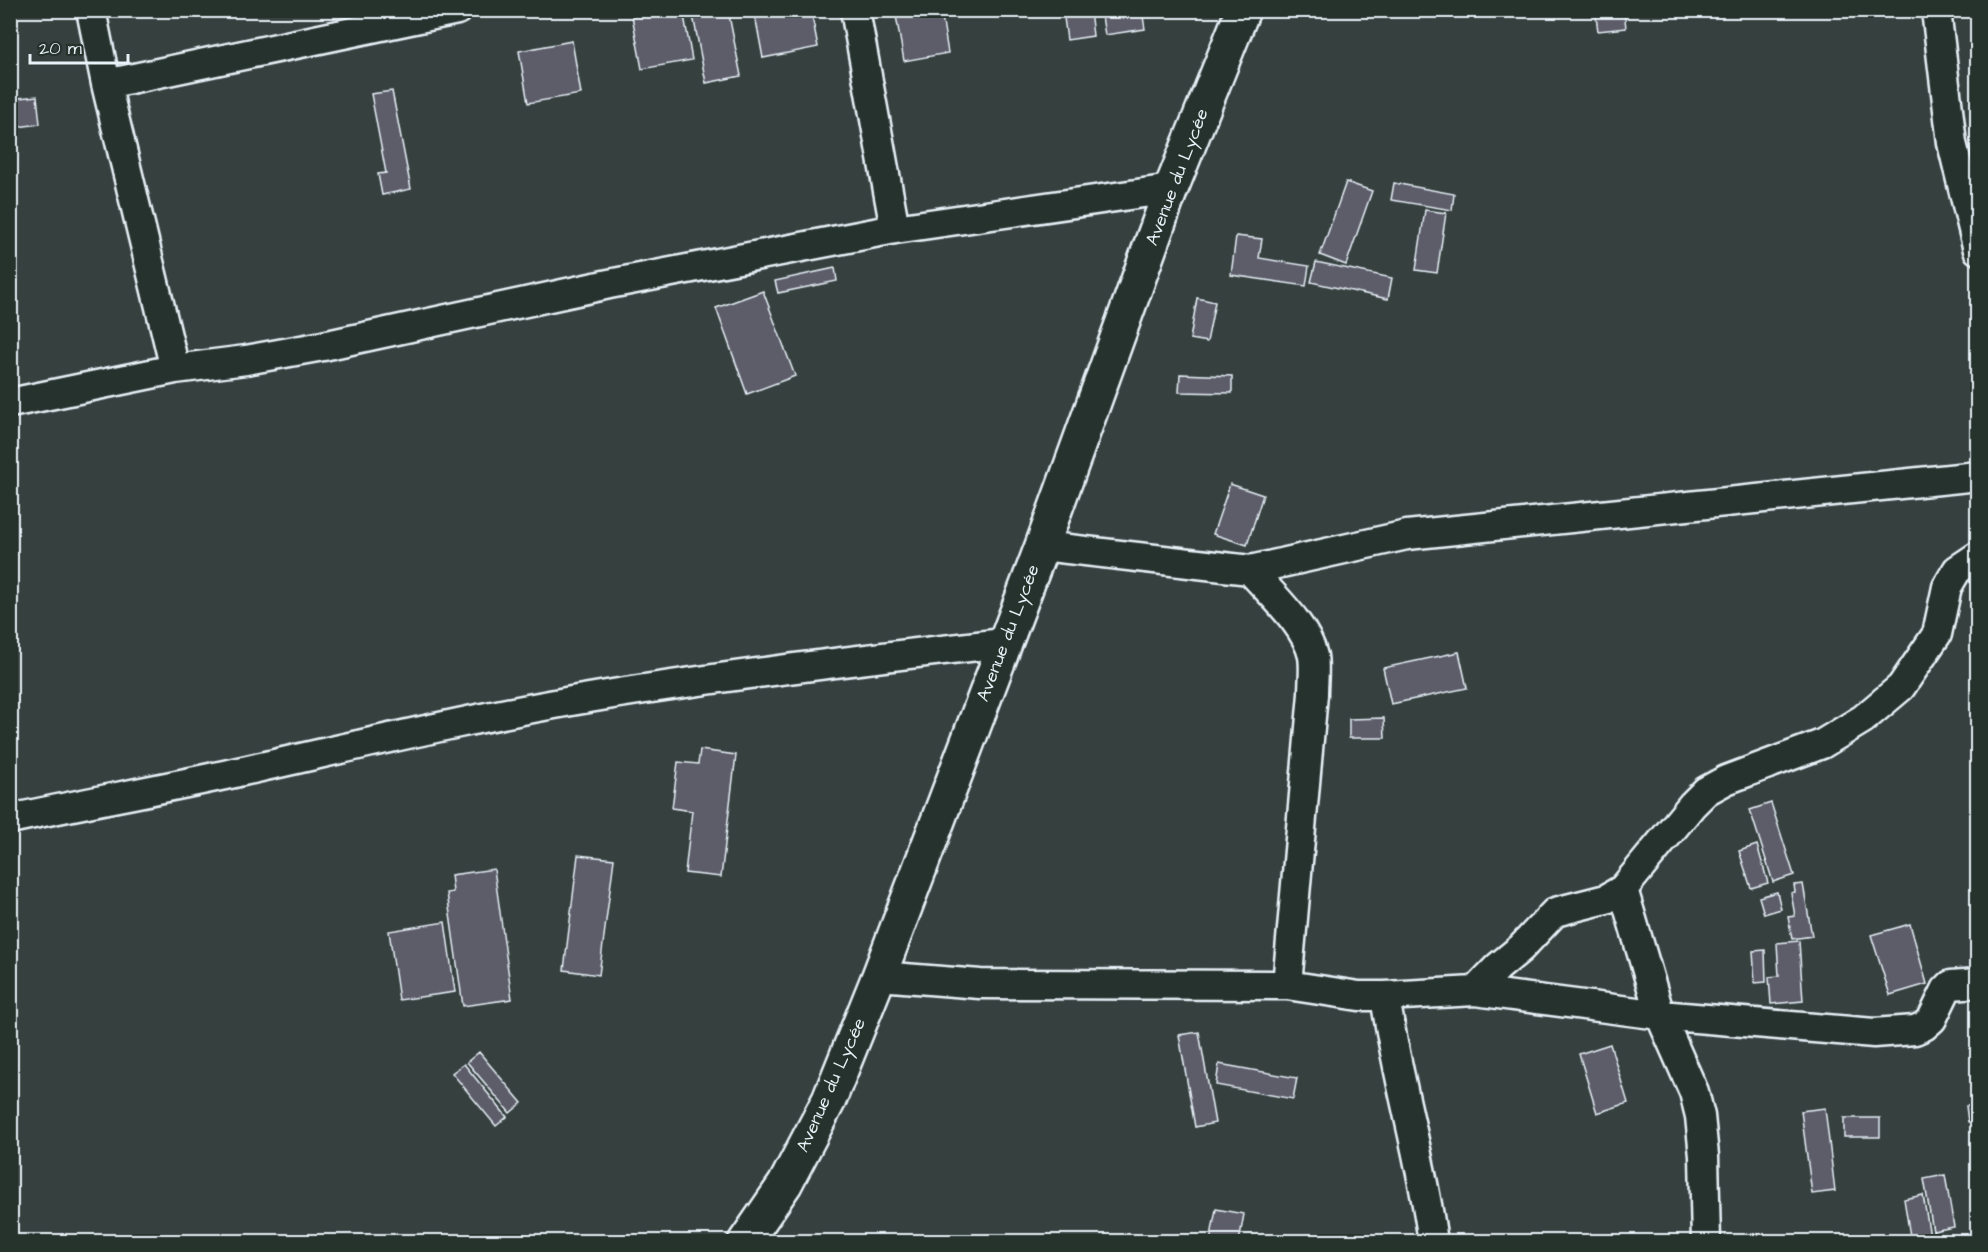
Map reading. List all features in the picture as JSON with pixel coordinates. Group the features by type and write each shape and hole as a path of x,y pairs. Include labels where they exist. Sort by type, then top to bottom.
{"main road":[{"name":"Avenue du Lycée","path":"745,1242 785,1184 829,1100 879,976 1042,546 1171,189 1243,10"}],"street":[{"path":"91,10 105,84 175,369"},
{"path":"105,84 457,10"},
{"path":"855,10 895,229"},
{"path":"1936,10 1952,143 1977,250"},
{"path":"10,403 175,369 246,360 323,346 609,284 895,229 1171,189"},
{"path":"1042,546 1250,570 1407,535 1977,476"},
{"path":"1475,991 1555,912 1606,899 1623,889 1706,791 1726,780 1822,744 1863,719 1901,687 1937,634 1947,587 1957,570 1977,556"},
{"path":"1250,570 1299,627 1308,641 1313,659 1313,694 1287,985"},
{"path":"10,819 231,774 428,729 601,696 873,658 1004,643"},
{"path":"1623,889 1660,1015 1694,1092 1700,1116 1704,1156 1706,1242"},
{"path":"879,976 980,984 1287,985 1359,996 1475,991 1660,1015 1874,1033 1916,1030 1932,1019 1946,990 1951,985 1977,983"},
{"path":"1385,996 1391,1038 1427,1194 1433,1242"}],"building":[{"path":"659,10 683,10 692,60 642,69 632,16"},
{"path":"692,10 728,10 741,76 706,83"},
{"path":"754,10 811,10 818,47 763,58"},
{"path":"895,10 941,10 948,53 904,61"},
{"path":"1063,10 1090,10 1093,36 1067,40"},
{"path":"1101,10 1142,10 1145,29 1105,35"},
{"path":"1595,10 1624,10 1626,28 1598,31"},
{"path":"572,41 581,94 528,103 519,51"},
{"path":"392,91 411,189 382,195 378,174 386,173 371,94"},
{"path":"37,96 40,124 10,128 10,99"},
{"path":"1346,182 1372,191 1346,265 1320,255"},
{"path":"1394,183 1454,194 1452,210 1391,200"},
{"path":"1425,210 1446,213 1437,273 1416,270"},
{"path":"1236,236 1262,239 1259,258 1309,266 1306,286 1231,275"},
{"path":"1316,262 1392,278 1388,299 1311,282"},
{"path":"835,268 837,281 778,293 775,281"},
{"path":"763,291 795,376 747,394 716,308"},
{"path":"1197,298 1215,302 1207,342 1190,339"},
{"path":"1180,374 1232,376 1232,393 1179,392"},
{"path":"1230,484 1263,495 1247,545 1213,534"},
{"path":"1459,652 1467,688 1391,704 1383,668"},
{"path":"1384,718 1385,738 1349,738 1349,719"},
{"path":"700,750 736,755 721,877 685,873 692,811 672,808 678,762 698,764"},
{"path":"1771,803 1794,875 1773,882 1750,810"},
{"path":"1757,845 1768,883 1751,888 1739,851"},
{"path":"578,855 614,859 599,975 564,970"},
{"path":"494,869 512,999 463,1006 447,893 453,892 451,875"},
{"path":"1803,884 1812,936 1792,939 1788,917 1795,916 1791,893 1795,892 1794,885"},
{"path":"1777,892 1781,909 1764,914 1759,897"},
{"path":"445,922 455,992 399,1000 389,931"},
{"path":"1910,924 1927,984 1890,995 1871,935"},
{"path":"1799,941 1803,1001 1771,1004 1769,977 1779,976 1777,943"},
{"path":"1765,950 1766,982 1755,983 1753,951"},
{"path":"1199,1032 1215,1123 1195,1127 1179,1035"},
{"path":"1610,1044 1628,1103 1597,1113 1579,1054"},
{"path":"479,1052 522,1103 510,1113 467,1062"},
{"path":"464,1064 507,1117 496,1126 452,1073"},
{"path":"1219,1064 1297,1078 1293,1099 1216,1085"},
{"path":"1978,1105 1978,1121 1968,1122 1966,1106"},
{"path":"1825,1108 1835,1191 1812,1194 1801,1111"},
{"path":"1844,1118 1880,1118 1880,1137 1844,1137"},
{"path":"1972,1128 1978,1128 1978,1148 1973,1149"},
{"path":"1945,1175 1954,1227 1933,1231 1924,1179"},
{"path":"1923,1195 1931,1242 1911,1242 1904,1199"},
{"path":"1216,1209 1244,1214 1239,1242 1210,1242"}]}
